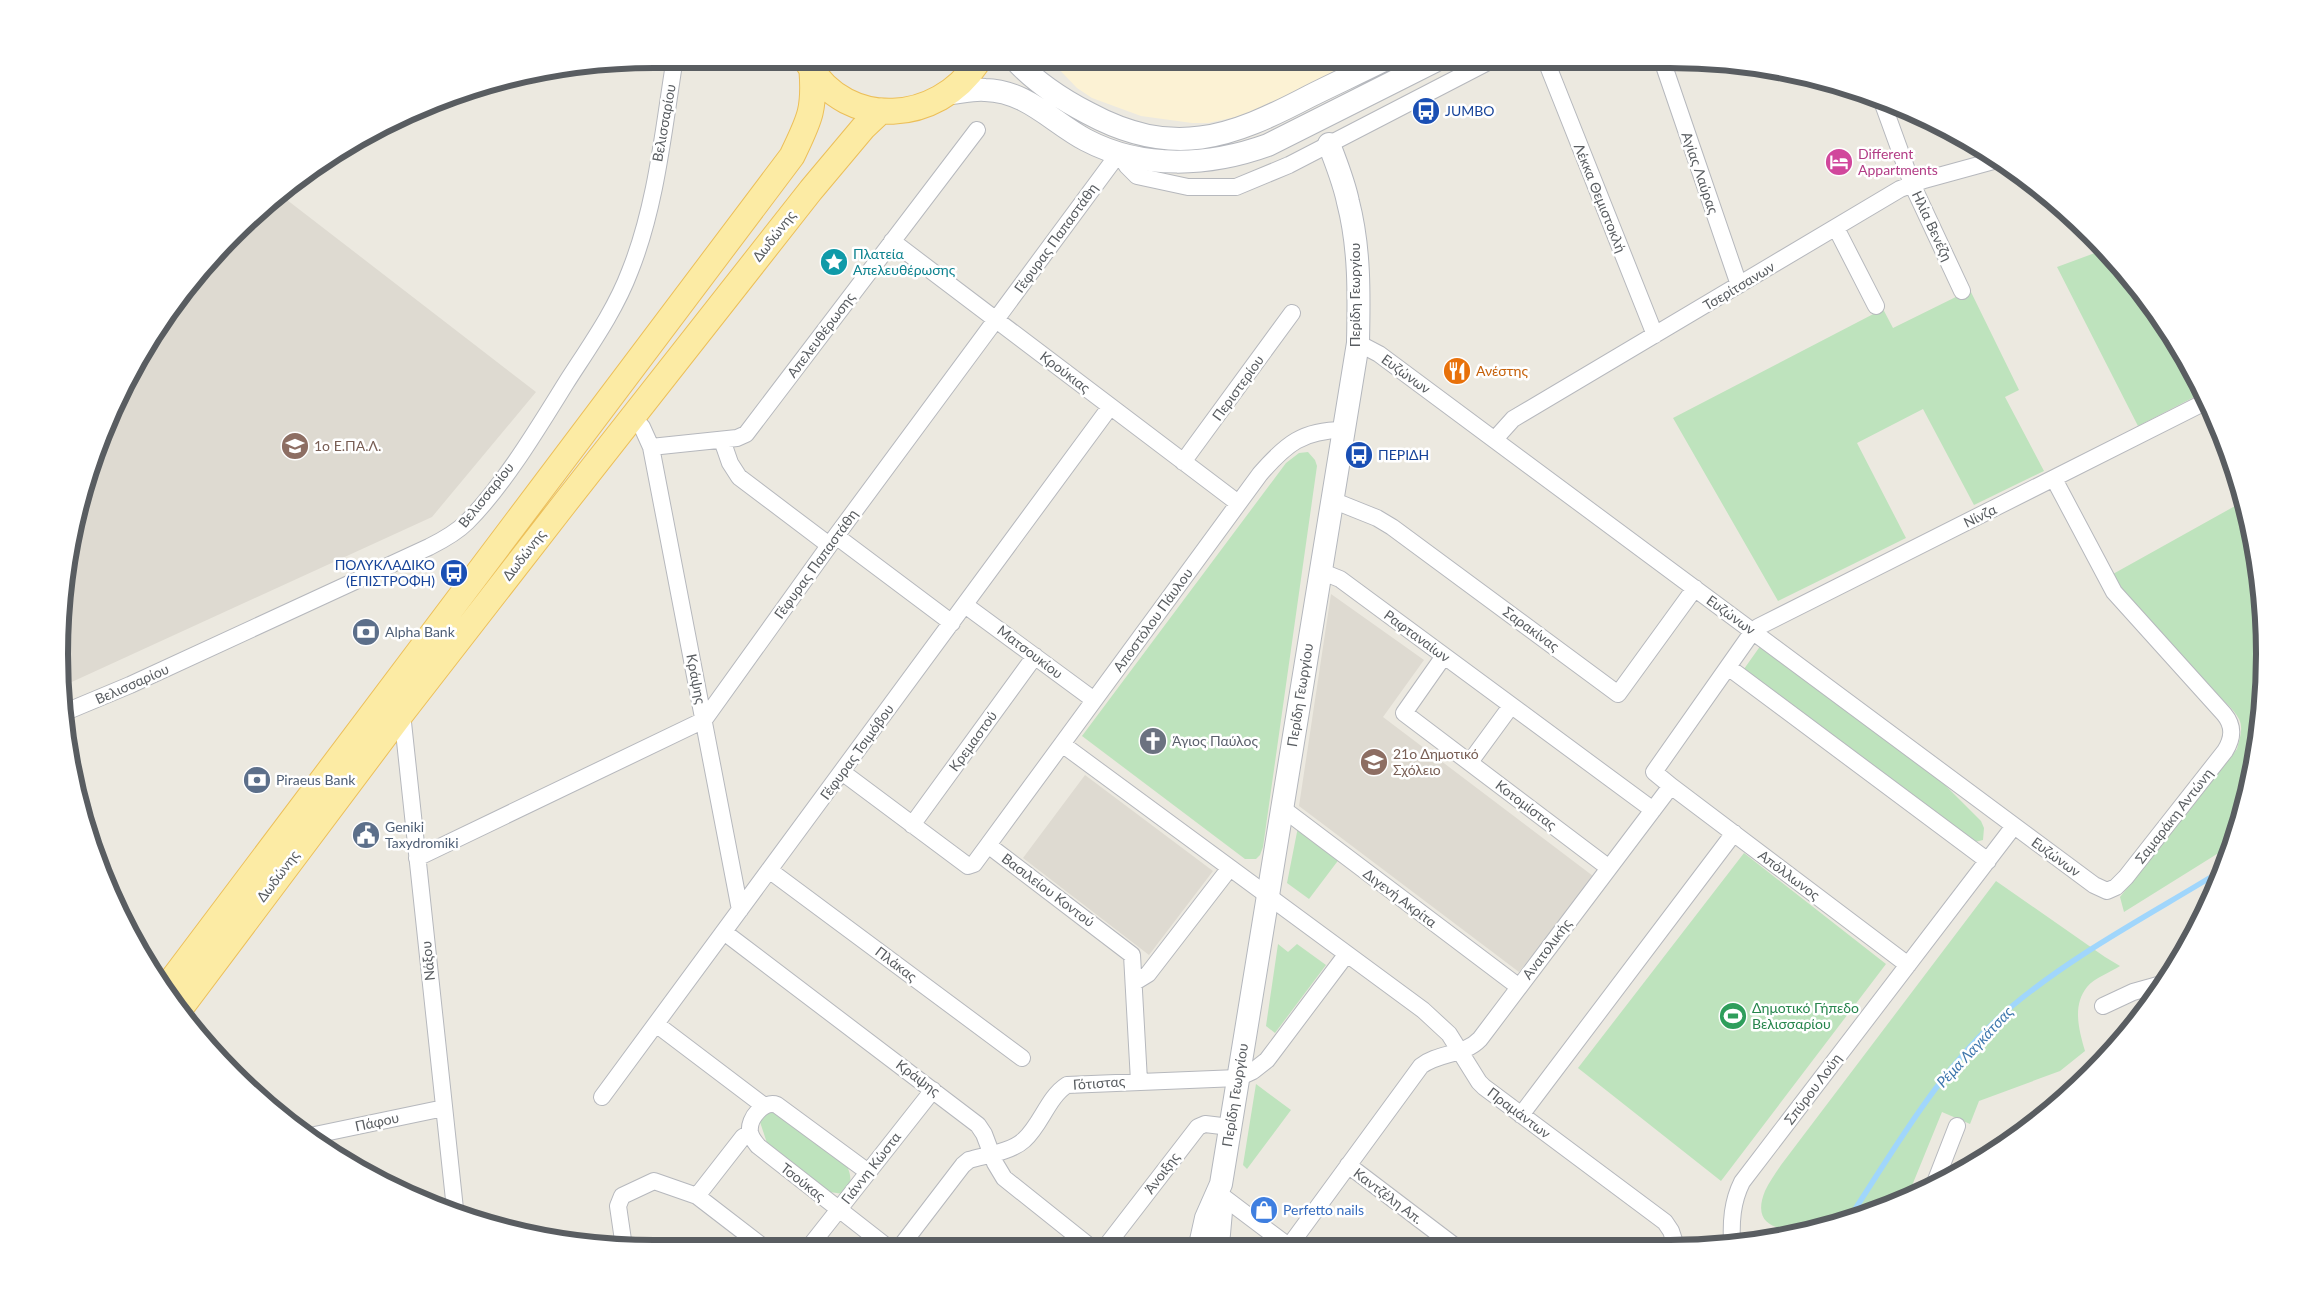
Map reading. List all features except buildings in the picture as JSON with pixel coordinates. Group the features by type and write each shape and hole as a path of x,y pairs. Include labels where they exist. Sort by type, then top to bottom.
{"main road":[{"name":"Δωδώνης","path":"810,67 825,85 841,97 858,106 896,112 916,109 934,102 951,92 965,79 973,67"},
{"name":"Δωδώνης","path":"167,980 792,156 810,118 813,105 810,67"},
{"name":"Δωδώνης","path":"184,1003 402,713 633,417 811,190 863,128 881,111"}],"street":[{"name":"Βελισσαρίου","path":"71,710 130,685 435,544 456,531 471,517 508,470 550,408 604,324 630,272 648,216 673,67"},
{"path":"1022,67 1072,104 1104,122 1148,136 1191,139 1226,133 1258,123 1370,67"},
{"path":"951,92 985,90 1020,97 1084,139 1119,153 1150,160 1207,161 1242,154 1296,132 1423,67"},
{"path":"1119,153 1137,176 1188,187 1236,187 1268,176 1478,67"},
{"name":"Λέκκα Θεμιστοκλή","path":"1548,67 1655,335"},
{"name":"Αγίας Λαύρας","path":"1664,67 1739,285"},
{"name":"Ηλία Βενέζη","path":"1885,109 1912,184 1962,291"},
{"name":"Απελευθέρωσης","path":"652,447 739,438 748,432 977,130"},
{"name":"Περίδη Γεωργίου","path":"1201,1240 1206,1218 1222,1190 1230,1127 1358,343 1358,286 1354,230 1348,201 1329,144"},
{"name":"Γέφυρας Παπαστάθη","path":"417,858 704,720 833,541 1119,153"},
{"name":"Τσερίτσανων","path":"1495,439 1513,419 1912,184 1989,162"},
{"path":"1836,228 1876,306"},
{"name":"Κρούκιας","path":"892,242 1238,503"},
{"name":"Περιστερίου","path":"1183,462 1292,313"},
{"name":"Ευζώνων","path":"1358,343 1379,354 1495,439 2102,890"},
{"name":"Νίνζα","path":"1753,631 1763,624 2200,405"},
{"name":"Γέφυρας Τσιμόβου","path":"602,1097 1110,407"},
{"path":"633,417 647,436 652,447"},
{"name":"Αποστόλου Πάυλου","path":"988,845 1238,503 1271,461 1294,440 1316,431 1343,430"},
{"path":"722,440 730,463 739,477 952,623"},
{"name":"Κράψης","path":"652,447 740,910"},
{"name":"Σαμαράκη Αντώνη","path":"2054,479 2114,592 2224,714 2232,729 2232,737 2225,751 2126,877 2110,890 2102,890"},
{"name":"Σαρακίνας","path":"1332,500 1377,518 1392,527 1618,694 1695,588"},
{"name":"Ραφταναίων","path":"1320,571 1340,579 1652,810"},
{"name":"Ματσουκίου","path":"965,604 1094,700"},
{"path":"1671,786 1654,772 1753,631"},
{"name":"Κρεμαστού","path":"912,825 1035,656"},
{"name":"Κοτομίστας","path":"1444,656 1404,712 1609,868"},
{"path":"1728,667 1988,861"},
{"path":"1470,762 1512,706"},
{"name":"Νάξου","path":"402,713 454,1204"},
{"name":"Πραμάντων","path":"1062,744 1435,1020 1461,1051 1479,1082 1665,1222 1674,1240"},
{"name":"Βασιλείου Κοντού","path":"842,772 968,866 974,864 988,845 1128,952 1133,960 1140,1081"},
{"name":"Ανατολικής","path":"1292,1240 1421,1066 1429,1060 1461,1051 1474,1045 1480,1038 1671,786"},
{"name":"Απόλλωνος","path":"1671,786 1908,965"},
{"name":"Διγενή Ακρίτα","path":"1282,808 1519,987"},
{"name":"Σπύρου Λούη","path":"1732,1235 1732,1213 1736,1194 1742,1182 2014,826"},
{"path":"1521,1115 1734,833"},
{"path":"1135,982 1148,974 1229,868"},
{"name":"Πλάκας","path":"769,870 1022,1058"},
{"name":"Κράψης","path":"724,932 978,1125 984,1134 999,1171 1009,1184 1082,1240"},
{"path":"1238,1078 1253,1071 1267,1060 1346,955"},
{"path":"2103,1006 2133,992 2151,987"},
{"path":"656,1024 763,1105"},
{"name":"Γότιστας","path":"906,1240 963,1165 969,1160 1014,1146 1025,1139 1060,1091 1068,1084 1238,1078"},
{"name":"Γιάννη Κώστα","path":"815,1240 933,1090"},
{"path":"697,1196 743,1137 750,1132 751,1123 763,1105 772,1103 786,1109 868,1172"},
{"name":"Πάφου","path":"319,1134 444,1108"},
{"name":"Άνοιξης","path":"1112,1240 1198,1127 1205,1124 1230,1127"},
{"path":"1938,1174 1957,1126"},
{"name":"Τσούκας","path":"750,1132 758,1146 878,1240"},
{"name":"Καντζέλη Απ.","path":"1348,1165 1447,1240"},
{"path":"623,1238 618,1206 622,1196 654,1181 697,1196 754,1240"},
{"path":"1222,1190 1282,1240"},
{"path":"1218,1240 1222,1190"}],"shaded area":[{"path":"1057,67 1349,67 1263,111 1208,123 1192,123 1141,116 1092,98 1077,88"},
{"name":"1ο Ε.ΠΑ.Λ.","path":"285,198 536,392 432,517 69,683 69,615 79,539 87,502 112,429 146,360 166,328 189,297 239,239"},
{"name":"21ο Δημοτικό Σχόλειο","path":"1331,594 1424,660 1383,717 1593,876 1519,972 1299,806"},
{"path":"1085,775 1213,871 1149,955 1023,858"}],"green space":[{"path":"2096,252 2157,328 2196,396 2138,426 2057,267"},
{"path":"1970,290 2019,390 2005,397 2044,471 1974,505 1923,409 1857,443 1906,538 1778,601 1673,418 1883,309 1893,328"},
{"path":"1308,452 1315,460 1317,466 1263,847 1256,859 1245,859 1082,736 1286,463 1299,453"},
{"path":"2237,505 2250,577 2256,654 2250,730 2236,805 2220,852 2124,912 2120,897 2237,749 2241,727 2239,719 2234,712 2135,606 2113,574"},
{"path":"1761,645 1938,778 1981,821 1984,828 1983,840 1975,842 1744,669"},
{"path":"1298,827 1340,858 1309,899 1287,883"},
{"name":"Δημοτικό Γήπεδο Βελισσαρίου","path":"1744,853 1886,964 1721,1181 1578,1068"},
{"path":"1996,881 2120,966 2094,981 2082,994 2078,1018 2085,1051 2060,1071 1979,1101 1970,1124 1942,1112 1911,1187 1894,1195 1821,1220 1778,1228 1766,1221 1761,1209 1765,1191 1781,1165"},
{"path":"1278,944 1288,952 1297,944 1326,965 1275,1033 1266,1026"},
{"path":"1256,1084 1291,1110 1247,1169 1243,1165"},
{"path":"771,1109 847,1166 850,1181 843,1194 830,1192 767,1143 760,1122"}],"waterway":[{"name":"Ρέμα Λαγκάτσας","path":"1855,1209 1922,1107 1963,1054 1986,1030 2011,1007 2061,969 2113,935 2211,877"}],"place":[{"name":"JUMBO","path":"1426,111"},
{"name":"Different Appartments","path":"1839,162"},
{"name":"Πλατεία Απελευθέρωσης","path":"834,262"},
{"name":"Ανέστης","path":"1457,371"},
{"name":"1ο Ε.ΠΑ.Λ.","path":"295,446"},
{"name":"ΠΕΡΙΔΗ","path":"1359,455"},
{"name":"ΠΟΛΥΚΛΑΔΙΚΟ (ΕΠΙΣΤΡΟΦΗ)","path":"454,573"},
{"name":"Alpha Bank","path":"366,632"},
{"name":"Άγιος Παύλος","path":"1153,741"},
{"name":"21ο Δημοτικό Σχόλειο","path":"1374,762"},
{"name":"Piraeus Bank","path":"257,780"},
{"name":"Geniki Taxydromiki","path":"366,835"},
{"name":"Δημοτικό Γήπεδο Βελισσαρίου","path":"1733,1016"},
{"name":"Perfetto nails","path":"1264,1210"}]}
